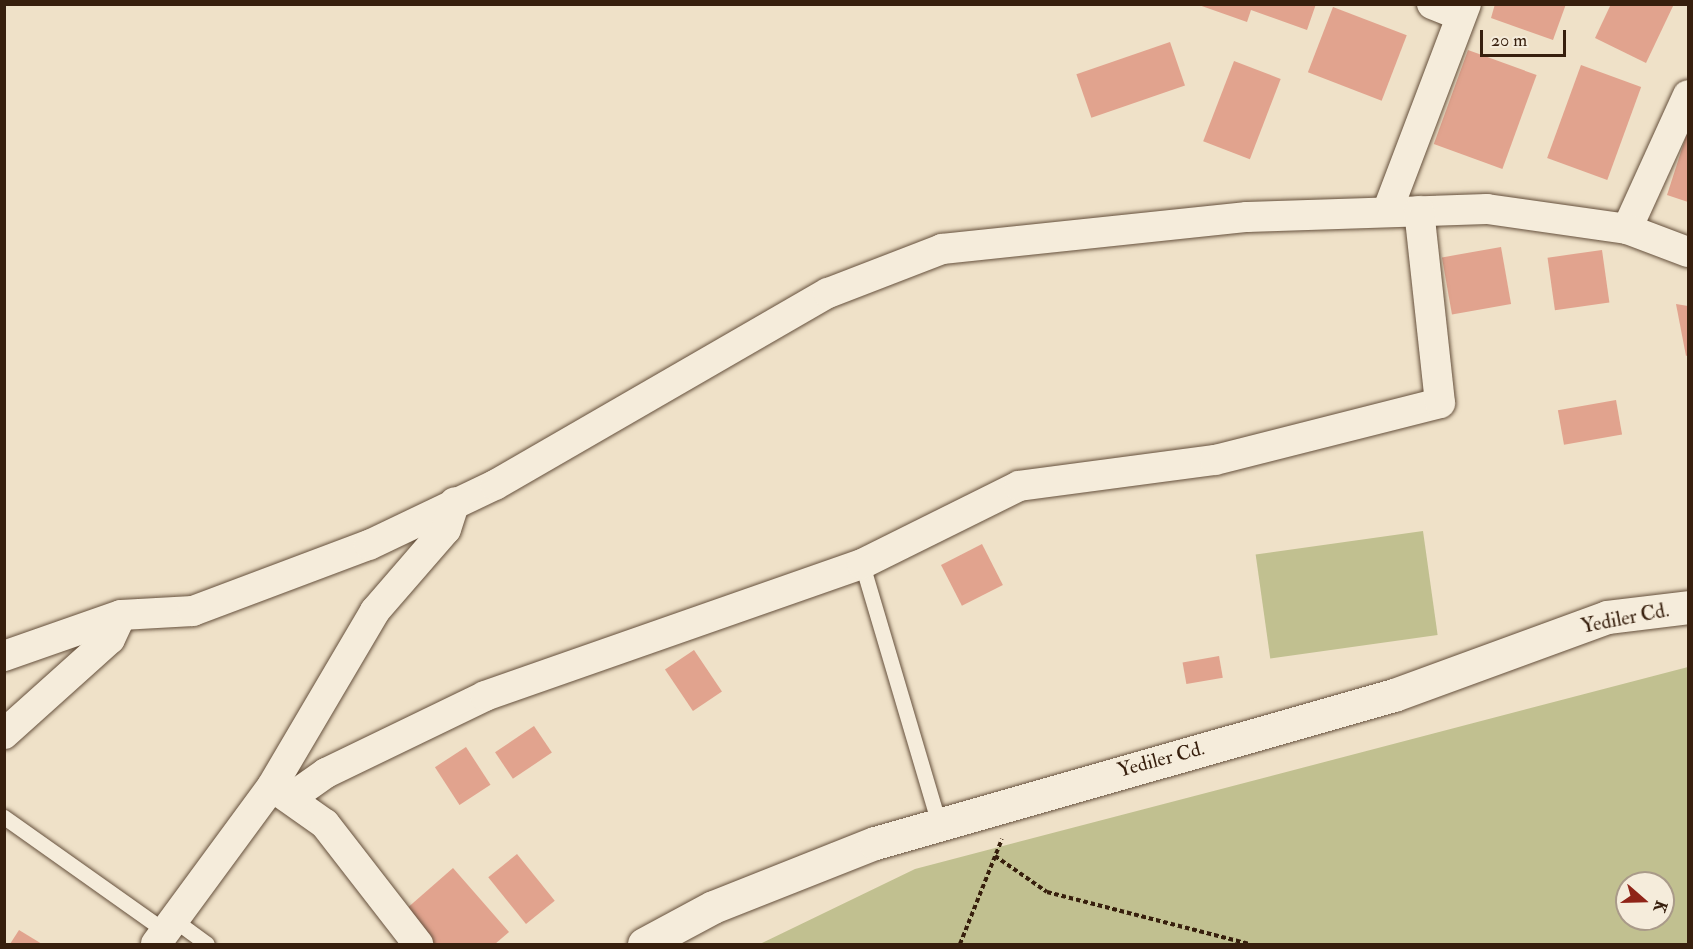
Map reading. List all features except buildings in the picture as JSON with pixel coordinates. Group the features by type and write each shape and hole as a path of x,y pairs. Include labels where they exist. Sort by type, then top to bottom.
{"street":[{"path":"1387,212 1463,10 1432,4"},
{"path":"1627,229 1689,95"},
{"path":"4,656 121,615 193,611 369,545 455,502 495,485 828,293 942,249 1247,217 1487,209 1627,229 1689,252"},
{"path":"282,792 485,696 862,564 1019,486 1215,460 1440,404 1419,211"},
{"path":"165,932 282,792 375,611 446,529 455,502"},
{"name":"Yediler Cd.","path":"644,945 790,874 939,824 1018,799 1394,695 1607,617 1689,607"},
{"path":"4,734 110,639 121,615"},
{"path":"282,792 331,831 418,945"}],"lane":[{"path":"862,564 939,824"},
{"path":"4,817 165,932 207,945"}],"path":[{"path":"960,945 1018,799"},
{"path":"995,856 1047,891 1249,945"}],"shaded area":[{"path":"1423,531 1438,635 1270,658 1256,555"},
{"path":"1688,667 1688,944 760,944 915,869"}]}
